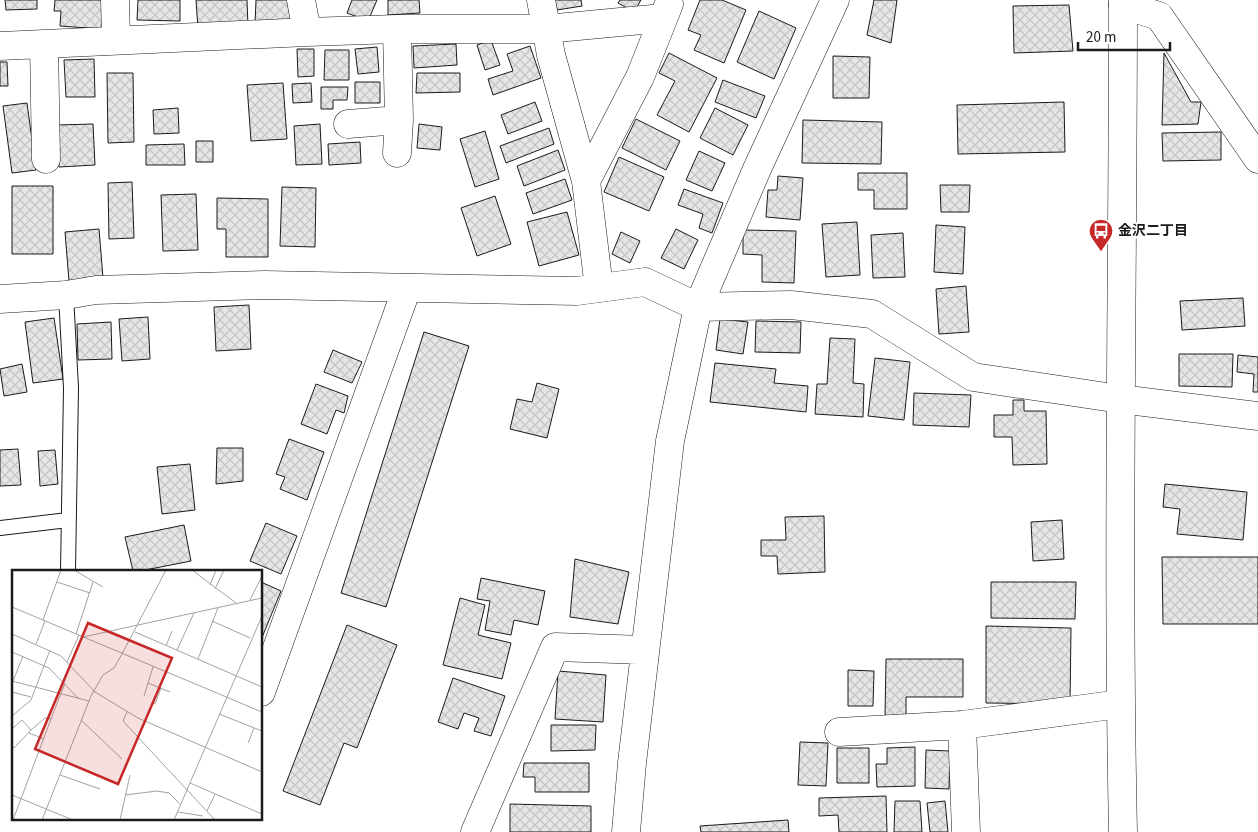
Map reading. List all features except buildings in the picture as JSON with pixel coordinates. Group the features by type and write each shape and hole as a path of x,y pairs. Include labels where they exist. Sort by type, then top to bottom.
{"street":[{"path":"115,0 116,40"},
{"path":"300,0 307,32"},
{"path":"541,0 551,55 586,181 599,288"},
{"path":"626,832 632,763 670,441 698,307 757,169 835,0"},
{"path":"1123,832 1120,704 1120,399 1123,2 1159,16 1258,159"},
{"path":"0,46 397,29 546,29 667,9"},
{"path":"586,181 640,77 667,9"},
{"path":"396,153 399,120 397,29"},
{"path":"44,44 46,159"},
{"path":"348,124 399,120"},
{"path":"0,299 66,295 96,290 264,285 577,291 645,282 698,307 790,305 872,314 973,377 1120,399 1258,416"},
{"path":"262,689 407,288"},
{"path":"475,832 555,648 645,650"},
{"path":"839,732 962,725 1120,704"},
{"path":"962,725 966,832"}],"lane":[{"path":"66,295 71,388 68,570"},
{"path":"0,528 68,520"}],"place":[{"name":"金沢二丁目","path":"1101,252"}]}
